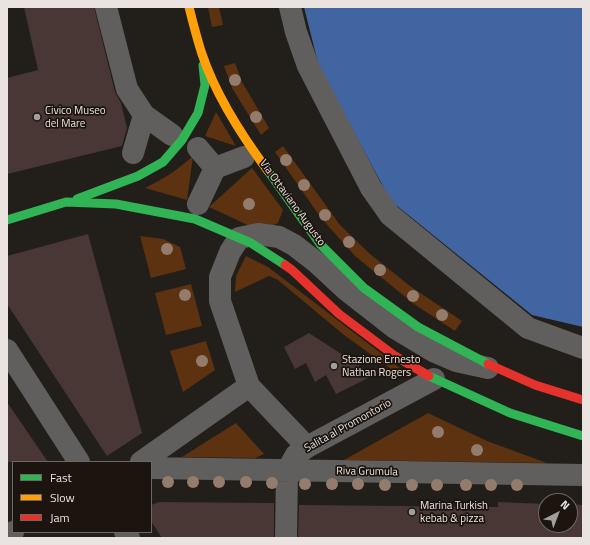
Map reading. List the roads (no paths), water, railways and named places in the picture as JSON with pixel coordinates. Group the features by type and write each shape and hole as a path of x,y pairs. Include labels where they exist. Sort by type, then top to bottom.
{"main road":[{"name":"Via Ottaviano Augusto","path":"189,7 202,55 224,104 253,151 320,244 364,288 418,327 501,371"},
{"path":"7,220 66,202 138,176 163,162 182,140 198,113 205,85 202,55"},
{"path":"66,202 116,204 158,211 194,219 251,243 292,270 339,314 395,356 434,379 510,413 583,436"},
{"path":"501,371 535,385 583,400"}],"street":[{"path":"106,7 127,89 144,115 172,135"},
{"path":"290,7 296,32 308,66 371,188 390,215 528,328 583,348"},
{"path":"133,153 144,115"},
{"path":"198,148 216,168"},
{"path":"198,204 216,168 244,157"},
{"path":"307,447 249,386 220,301 220,277 230,252 239,238 258,234 279,237 294,245 316,262 345,289 395,328 435,352 456,361 501,371"},
{"path":"7,350 78,461"},
{"name":"Salita al Promontorio","path":"287,470 296,455 307,447 434,379"},
{"path":"142,461 249,386"},
{"name":"Riva Grumula","path":"152,468 583,475"},
{"path":"286,538 287,470"}],"water":[{"path":"304,7 583,7 583,327 532,315 391,201 319,67"}],"place":[{"name":"Civico Museo del Mare","path":"37,117"},
{"name":"Stazione Ernesto Nathan Rogers","path":"334,366"},
{"name":"Marina Turkish kebab & pizza","path":"412,512"}]}
